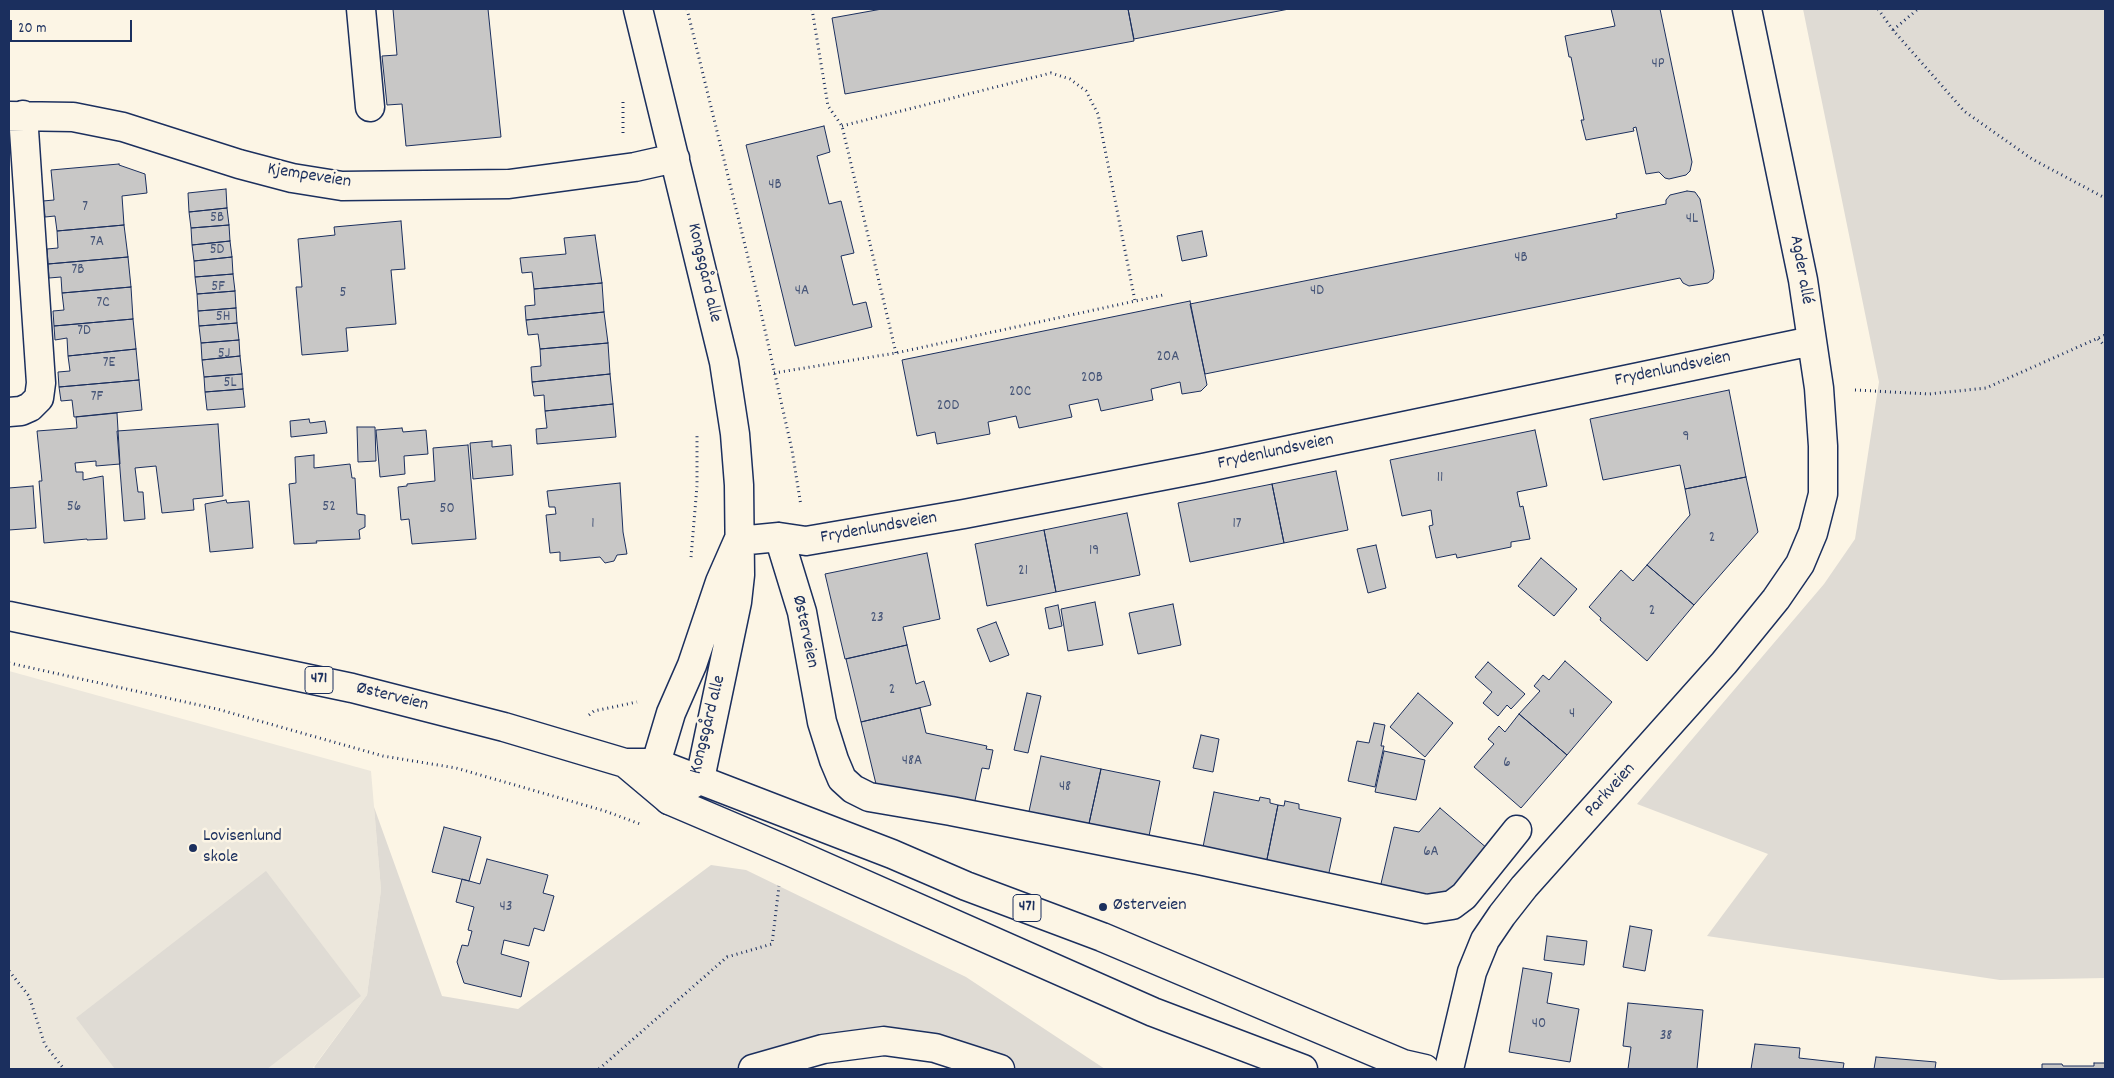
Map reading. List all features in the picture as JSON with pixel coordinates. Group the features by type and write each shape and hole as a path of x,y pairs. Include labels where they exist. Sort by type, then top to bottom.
{"street":[{"path":"361,9 370,107"},
{"name":"Kongsgård alle","path":"638,9 724,362 739,485 738,541 740,575 737,602 700,779 669,800 656,763 671,713 692,665 720,582 738,541"},
{"name":"Agder allé","path":"1747,9 1804,280 1819,388 1823,446 1823,494 1813,533"},
{"path":"9,412 21,411 30,406 38,398 41,383 16,116"},
{"name":"Kjempeveien","path":"16,116 73,117 123,127 239,164 292,178 342,186 509,184 635,167 675,158"},
{"name":"Frydenlundsveien","path":"738,541 779,536 806,541 964,514 1203,468 1812,341"},
{"name":"Parkveien","path":"1449,1069 1472,972 1485,940 1524,887 1730,656 1776,599 1800,564 1813,533"},
{"name":"Østerveien","path":"779,536 802,612 822,722 834,760 842,779 853,789 869,797 951,811 1180,857 1426,910 1452,905 1464,896 1517,830"},
{"name":"Østerveien","path":"9,616 352,688 504,727 625,763 656,763 892,854 966,886 1102,937 1403,1064 1425,1069"},
{"name":"Østerveien","path":"625,763 669,800 1153,1012 1303,1069"},
{"path":"753,1069 823,1049 884,1041 935,1048 1000,1069"}],"path":[{"path":"687,9 755,286 792,450 806,541"},
{"path":"812,9 828,106 842,126 896,353"},
{"path":"1878,9 1893,30 1964,111 2032,159 2105,198"},
{"path":"1893,30 1918,9"},
{"path":"842,126 1051,73 1070,79 1086,91 1098,114 1135,301"},
{"path":"622,101 622,128 627,154 635,167"},
{"path":"774,372 896,353 1164,295"},
{"path":"1819,388 1929,394 1986,388 2105,335"},
{"path":"2098,339 2105,346"},
{"path":"690,560 697,486 696,426"},
{"path":"9,663 217,709 383,756 456,768 606,811 644,826"},
{"path":"584,719 594,711 642,701"},
{"path":"600,1069 727,957 772,944 779,883 788,887"},
{"path":"9,972 29,996 45,1046 64,1069"}],"shaded area":[{"path":"1803,9 2105,9 2105,978 2000,980 1707,936 1768,854 1637,804 1824,584 1855,539 1879,382"},
{"name":"Lovisenlund skole","path":"9,671 371,771 381,890 367,995 312,1069 9,1069"},
{"path":"374,807 442,996 518,1009 711,865 746,870 966,977 1105,1069 997,1069 884,1041 753,1069 316,1069 314,1067 367,995 381,890"},
{"path":"266,871 361,996 267,1069 115,1069 76,1018"}],"building":[{"path":"393,9 488,9 501,137 406,146 402,104 387,105 382,56 397,55"},
{"path":"882,9 1128,9 1134,41 845,94 832,18"},
{"path":"1128,9 1289,9 1134,39"},
{"path":"1611,9 1660,9 1692,162 1690,171 1686,175 1669,179 1659,172 1646,174 1636,127 1633,128 1634,131 1586,140 1581,120 1584,120 1565,36 1615,26"},
{"path":"824,126 830,152 817,156 829,204 841,201 854,253 841,256 853,305 866,302 872,327 795,346 746,145"},
{"path":"119,164 145,174 147,193 122,196 124,225 57,231 55,216 45,217 43,201 54,200 51,170"},
{"path":"226,189 227,208 189,212 188,193"},
{"path":"1687,191 1695,192 1700,199 1714,271 1713,279 1708,283 1689,286 1683,283 1680,278 1205,374 1190,304 1617,218 1616,214 1666,204 1666,200 1670,195"},
{"path":"227,208 229,225 191,228 189,212"},
{"path":"401,221 405,269 391,270 396,324 346,328 348,351 302,355 296,287 302,287 298,239 335,235 334,227"},
{"path":"124,225 128,257 48,264 47,249 58,248 57,231"},
{"path":"229,225 230,241 192,245 191,228"},
{"path":"1202,231 1207,256 1182,261 1177,236"},
{"path":"595,235 602,283 534,289 532,272 522,273 520,258 566,254 564,238"},
{"path":"230,241 232,257 194,261 192,245"},
{"path":"128,257 131,287 62,293 61,277 49,278 48,264"},
{"path":"232,257 233,274 195,277 194,261"},
{"path":"233,274 235,291 197,294 195,277"},
{"path":"602,283 604,312 526,320 525,306 535,305 534,289"},
{"path":"131,287 133,319 54,326 53,311 64,310 62,293"},
{"path":"235,291 236,308 198,311 197,294"},
{"path":"1190,301 1207,385 1201,391 1182,394 1180,382 1151,389 1153,400 1101,411 1098,399 1069,405 1072,417 1019,428 1016,416 988,422 990,434 937,444 935,432 917,436 902,360"},
{"path":"236,308 237,323 199,326 198,311"},
{"path":"604,312 608,343 540,349 538,334 528,335 526,320"},
{"path":"133,319 136,349 68,356 67,338 55,340 54,326"},
{"path":"237,323 239,340 201,343 199,326"},
{"path":"239,340 240,356 202,360 201,343"},
{"path":"608,343 610,374 532,382 531,367 541,366 540,349"},
{"path":"136,349 139,380 59,387 58,372 70,371 68,356"},
{"path":"240,356 242,374 204,377 202,360"},
{"path":"242,374 243,389 205,392 204,377"},
{"path":"610,374 613,404 545,411 544,395 534,396 532,382"},
{"path":"139,380 142,410 74,417 72,400 61,401 59,387"},
{"path":"243,389 245,407 207,410 205,392"},
{"path":"1729,390 1746,477 1685,489 1680,465 1603,480 1590,419"},
{"path":"613,404 616,437 537,444 536,429 547,428 545,411"},
{"path":"117,413 120,464 96,466 96,461 75,463 76,472 83,472 83,480 103,476 107,539 44,543 39,481 42,481 37,431 77,428 76,417"},
{"path":"309,419 310,423 325,421 327,433 291,437 290,421"},
{"path":"218,424 223,496 193,499 194,510 162,513 156,466 135,468 138,492 143,492 145,519 124,521 117,431"},
{"path":"357,427 375,427 376,461 358,462"},
{"path":"402,428 403,432 426,430 428,454 404,456 405,474 380,477 376,430"},
{"path":"1535,430 1547,486 1517,492 1520,507 1523,506 1530,539 1511,542 1511,547 1457,558 1456,554 1436,558 1429,526 1433,525 1431,510 1402,516 1390,460"},
{"path":"492,441 492,447 511,445 513,475 473,479 470,443"},
{"path":"468,445 476,539 412,544 409,519 401,520 398,487 407,486 407,484 435,481 433,448"},
{"path":"314,455 314,468 350,464 352,478 355,478 357,514 365,515 365,527 359,530 360,539 294,544 289,484 296,483 295,457"},
{"path":"1336,471 1348,530 1284,543 1272,484"},
{"path":"1746,477 1758,532 1694,605 1647,565 1690,515 1685,489"},
{"path":"620,483 623,532 627,554 617,555 614,561 605,563 600,557 560,561 560,552 550,553 546,515 556,514 555,507 549,507 547,491"},
{"path":"1272,484 1284,543 1190,562 1178,503"},
{"path":"33,486 36,528 9,530 9,488"},
{"path":"226,500 227,503 249,501 253,548 210,552 205,504"},
{"path":"1127,513 1140,575 1056,592 1044,530"},
{"path":"1044,530 1056,592 987,606 975,544"},
{"path":"1376,545 1386,588 1368,593 1357,549"},
{"path":"927,553 940,619 903,627 907,645 845,659 825,574"},
{"path":"1541,558 1577,589 1554,616 1518,586"},
{"path":"1647,565 1694,605 1647,661 1600,620 1601,618 1589,607 1621,570 1633,581"},
{"path":"1095,602 1103,645 1068,651 1061,609"},
{"path":"1173,604 1181,645 1138,654 1129,613"},
{"path":"1058,605 1062,626 1049,629 1045,608"},
{"path":"996,622 1009,655 990,662 977,629"},
{"path":"907,645 916,684 924,681 931,705 861,722 846,659"},
{"path":"1565,661 1612,702 1567,755 1519,714 1540,691 1534,686 1543,675 1549,680"},
{"path":"1488,662 1525,694 1511,709 1507,705 1498,716 1483,703 1492,692 1475,677"},
{"path":"1027,693 1041,696 1028,753 1014,750"},
{"path":"1418,693 1453,723 1425,757 1390,727"},
{"path":"920,708 926,733 987,746 986,749 993,750 989,769 982,768 974,805 876,784 861,722"},
{"path":"1519,714 1567,755 1521,808 1474,767 1494,744 1488,739 1499,726 1505,732"},
{"path":"1374,723 1385,725 1381,746 1384,746 1375,787 1348,781 1357,741 1369,743"},
{"path":"1201,735 1219,739 1213,772 1193,768"},
{"path":"1384,751 1425,760 1416,800 1375,792"},
{"path":"1041,756 1101,769 1088,828 1028,816"},
{"path":"1101,769 1160,781 1148,841 1088,828"},
{"path":"1214,792 1259,801 1260,797 1270,799 1270,803 1278,805 1266,864 1202,852"},
{"path":"1285,801 1299,804 1299,809 1341,818 1328,877 1266,864 1278,805 1284,806"},
{"path":"1440,808 1488,849 1457,884 1443,894 1426,897 1380,888 1394,827 1419,832"},
{"path":"444,827 481,837 469,881 432,872"},
{"path":"487,859 548,875 543,893 554,896 544,931 534,928 529,946 504,940 501,954 529,962 521,997 464,983 457,962 462,945 468,946 472,931 468,930 474,907 456,902 462,879 480,884"},
{"path":"1630,926 1652,930 1645,971 1623,967"},
{"path":"1547,936 1587,941 1584,965 1544,960"},
{"path":"1523,968 1552,973 1547,1003 1579,1009 1570,1062 1509,1052"},
{"path":"1628,1003 1703,1010 1697,1069 1628,1069 1631,1047 1623,1046"},
{"path":"1755,1044 1800,1048 1799,1058 1844,1063 1843,1069 1751,1069"},
{"path":"1876,1057 1936,1062 1935,1069 1874,1069"},
{"path":"2094,1063 2105,1063 2105,1069 2042,1069 2042,1064 2094,1066"}],"place":[{"name":"Lovisenlund skole","path":"193,848"},
{"name":"Østerveien","path":"1103,907"}]}
